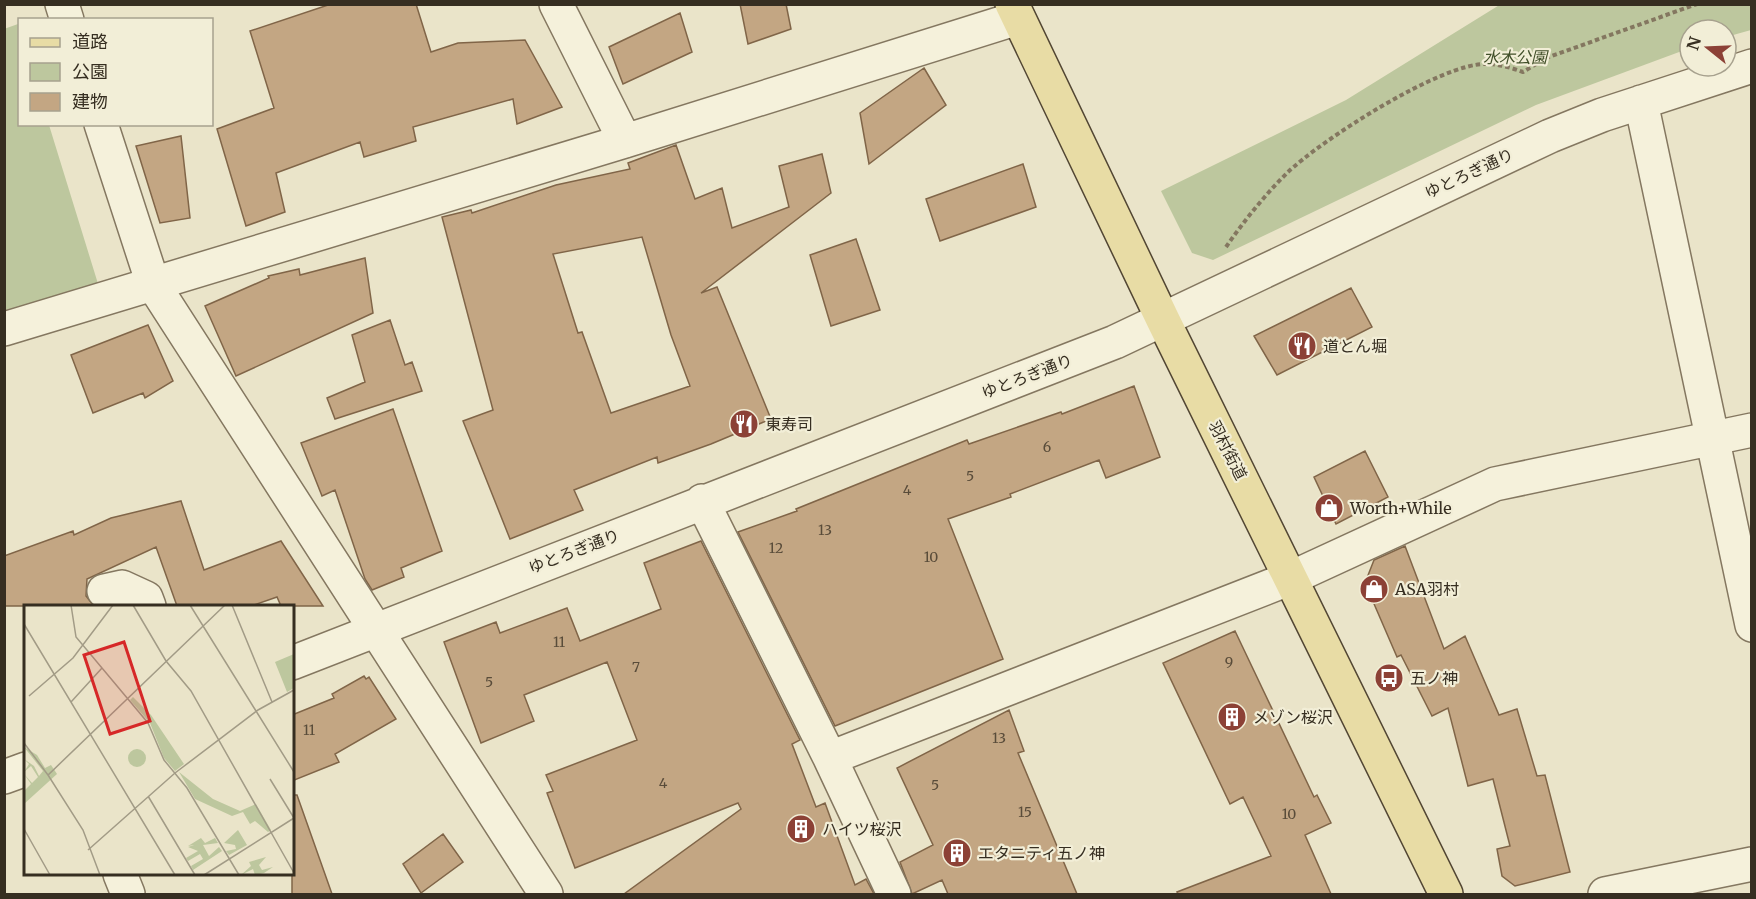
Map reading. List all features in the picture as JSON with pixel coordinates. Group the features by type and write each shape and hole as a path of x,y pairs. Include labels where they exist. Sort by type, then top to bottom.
{"main road":[{"name":"羽村街道","path":"1015,11 1163,320 1446,894"}],"street":[{"path":"556,4 625,141"},
{"path":"4,329 625,141 1015,11"},
{"name":"ゆとろぎ通り","path":"294,662 702,501 1115,342 1493,161 1602,115 1752,66"},
{"path":"1641,102 1752,625"},
{"path":"102,126 153,284 546,894"},
{"path":"830,758 1291,578 1495,484 1752,430"},
{"path":"702,501 830,758 894,894"},
{"path":"104,591 123,587 146,598 148,605"},
{"path":"4,777 24,770"},
{"path":"1605,894 1752,864"},
{"path":"121,875 128,894"}],"path":[{"path":"1225,249 1250,213 1288,172 1334,137 1400,96 1449,73 1485,64 1523,72 1546,58 1697,4"}],"green space":[{"name":"水木公園","path":"1501,4 1751,5 1751,30 1738,34 1738,18 1678,18 1678,52 1536,105 1213,260 1192,253 1161,191 1346,100"},
{"path":"18,24 18,126 49,126 99,287 4,323 4,29"}],"building":[{"path":"331,4 416,4 431,52 458,43 525,40 562,107 517,124 513,99 413,127 416,141 364,157 360,142 276,173 285,212 246,226 217,129 274,108 250,31"},
{"path":"740,4 786,4 791,29 748,44"},
{"path":"680,13 692,52 623,84 609,47"},
{"path":"924,68 946,105 869,164 860,113"},
{"path":"181,136 190,218 160,223 136,146"},
{"path":"676,145 695,199 722,188 732,228 789,207 779,166 822,154 831,193 701,293 717,287 771,419 711,444 658,463 657,457 574,490 583,510 510,539 463,421 493,410 442,217 471,210 472,213 556,185 630,169 628,163","holes":["642,237 671,335 690,386 611,413 582,332 578,333 553,254"]},
{"path":"1023,164 1036,207 940,241 926,199"},
{"path":"856,239 880,310 831,326 810,255"},
{"path":"365,258 373,313 236,376 205,306 269,278 268,276 299,269 300,275"},
{"path":"1351,288 1372,327 1277,375 1254,336"},
{"path":"390,320 405,365 412,362 422,391 335,419 327,398 365,382 352,335"},
{"path":"148,325 173,381 145,398 143,393 93,413 71,355"},
{"path":"1134,386 1160,457 1106,478 1099,460 1010,494 1011,497 948,519 1003,659 835,726 738,532 797,511 796,509 967,440 969,444 1061,412 1062,414"},
{"path":"393,409 442,551 401,568 404,577 372,590 365,579 335,490 322,496 301,443"},
{"path":"1365,451 1388,497 1336,524 1314,477"},
{"path":"181,501 204,570 281,541 323,606 281,605 277,597 254,605 177,605 156,547 87,579 86,596 93,605 4,606 4,556 73,531 74,535 111,518"},
{"path":"701,541 800,740 792,744 816,807 825,803 855,885 866,879 874,894 624,894 741,809 738,803 575,868 547,793 553,791 546,775 637,740 607,662 524,695 534,721 481,743 444,642 496,622 500,633 567,608 580,641 661,609 644,563"},
{"path":"1405,546 1444,649 1465,636 1499,715 1517,709 1537,776 1545,775 1570,872 1515,886 1502,876 1497,849 1510,846 1493,779 1468,786 1448,708 1432,716 1401,655 1397,657 1365,583 1374,560"},
{"path":"1235,631 1314,797 1317,795 1331,823 1305,835 1331,894 1178,894 1177,892 1271,856 1243,797 1230,804 1163,663"},
{"path":"364,676 366,679 369,677 396,719 335,754 339,762 294,780 294,714 334,698 332,694"},
{"path":"1009,710 1024,751 1018,753 1077,894 948,894 942,880 912,894 900,862 933,845 897,768"},
{"path":"294,795 297,795 332,894 292,894"},
{"path":"443,834 463,862 421,893 403,864"}],"place":[{"name":"道とん堀","path":"1302,346"},
{"name":"東寿司","path":"744,424"},
{"name":"Worth+While","path":"1329,508"},
{"name":"ASA羽村","path":"1374,589"},
{"name":"五ノ神","path":"1389,678"},
{"name":"メゾン桜沢","path":"1232,717"},
{"name":"ハイツ桜沢","path":"801,829"},
{"name":"エタニティ五ノ神","path":"957,853"}]}
